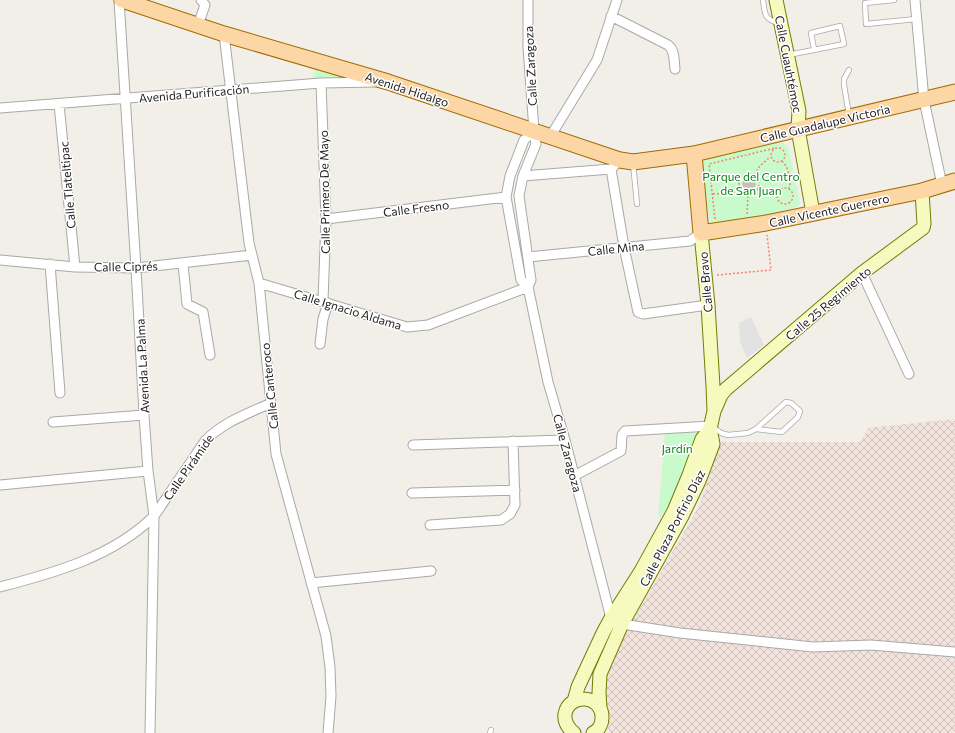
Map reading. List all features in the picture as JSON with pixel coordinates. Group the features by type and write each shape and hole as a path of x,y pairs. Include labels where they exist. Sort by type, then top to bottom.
{"main road":[{"name":"Avenida Hidalgo","path":"122,0 224,34 388,82 534,131 621,164 694,154"},
{"name":"Calle Cuauhtémoc","path":"776,0 799,111 798,129 813,213"},
{"name":"Calle Guadalupe Victoria","path":"694,154 955,92"},
{"name":"Calle Bravo","path":"694,154 708,305 714,411"},
{"name":"Calle Vicente Guerrero","path":"701,233 766,224 922,191 949,183"},
{"name":"Calle 25 Regimiento","path":"714,411 721,395 726,389 862,273 924,228 922,191"},
{"name":"Calle Plaza Porfirio Díaz","path":"616,621 641,571 674,511 702,439 711,427 714,411"},
{"path":"558,733 565,717 566,710 574,701 578,687 616,621"},
{"path":"593,733 600,726 602,721 598,693 600,674 616,621"},
{"path":"574,701 586,699 592,700 597,704 602,721"},
{"path":"565,717 566,723 573,733"}],"street":[{"name":"Avenida La Palma","path":"119,0 144,415 148,471 154,516 150,733"},
{"path":"198,25 205,5 201,0"},
{"name":"Calle Zaragoza","path":"528,0 528,47 536,144 523,176 520,196 531,280 528,288"},
{"path":"550,137 597,60 617,0"},
{"path":"915,0 924,100 949,183"},
{"path":"612,16 668,45 673,53 676,69"},
{"name":"Calle Canteroco","path":"224,34 249,243 259,283 276,454 326,636 330,667 331,696 328,733"},
{"name":"Avenida Purificación","path":"0,108 231,89 321,83 388,82"},
{"name":"Calle Primero De Mayo","path":"320,344 326,302 326,219 321,83"},
{"name":"Calle Tlateltipac","path":"59,104 75,267"},
{"name":"Calle Zaragoza","path":"534,131 524,140 510,176 506,197 521,280 528,288 548,382 616,621"},
{"path":"523,176 621,164 624,247 637,310 640,313 708,305"},
{"name":"Calle Fresno","path":"326,219 506,197"},
{"name":"Calle Mina","path":"528,257 690,241 701,233"},
{"name":"Calle Ciprés","path":"0,260 75,267 136,268 252,256"},
{"path":"50,264 60,393"},
{"path":"183,264 187,304 203,312 210,355"},
{"path":"862,273 909,374"},
{"name":"Calle Ignacio Aldama","path":"259,283 399,325 418,326 428,324 528,288"},
{"name":"Calle Pirámide","path":"0,587 40,577 102,552 128,537 154,516 205,441 214,431 227,423 271,403"},
{"path":"53,422 144,415"},
{"path":"574,476 621,451 622,435 625,431 711,427"},
{"path":"413,445 565,440"},
{"path":"430,525 501,520 510,514 515,505 514,441"},
{"path":"0,485 148,471"},
{"path":"412,493 515,490"},
{"path":"311,584 431,571"},
{"path":"616,621 680,633 813,647 871,645 955,652"}],"lane":[{"path":"763,0 766,17 770,21 780,23"},
{"path":"894,0 865,3 866,24 916,19"},
{"path":"787,55 844,44 840,26 811,33 814,49"},
{"path":"849,70 844,80 844,85 849,116"},
{"path":"621,164 637,204"},
{"path":"711,427 720,433 728,435 748,433 756,429 786,402 791,403 800,411 798,417 782,432 756,429"}],"path":[{"path":"755,175 759,166 770,157 771,152 775,148"},
{"path":"721,218 715,220 709,164 775,148 779,148 784,153 785,158 782,161"},
{"path":"770,157 775,162 782,161"},
{"path":"782,161 786,165 790,181 789,188 794,197 790,203 783,204 778,200 778,192 782,188 789,188"},
{"path":"712,194 743,192 748,194 755,192 759,186 759,180 755,175 746,174 740,179 739,186 743,192"},
{"path":"710,176 740,179"},
{"path":"759,186 769,191 778,192"},
{"path":"741,215 748,214 748,194"},
{"path":"705,276 771,270 766,224"}],"shaded area":[{"path":"751,317 764,345 747,358 740,342 739,323"},
{"path":"955,419 955,733 609,733 604,692 607,673 624,636 699,506 721,442 860,442 868,428"}],"green space":[{"path":"315,68 349,79 313,80"},
{"name":"Parque del Centro de San Juan","path":"777,141 783,143 789,149 800,203 797,207 724,225 710,221 701,169 703,163 709,157"},
{"name":"Jardín","path":"698,430 694,444 667,509 658,519 665,432"}],"building":[{"path":"751,178 754,179 754,189 747,190 744,189 743,182 744,179"}]}
